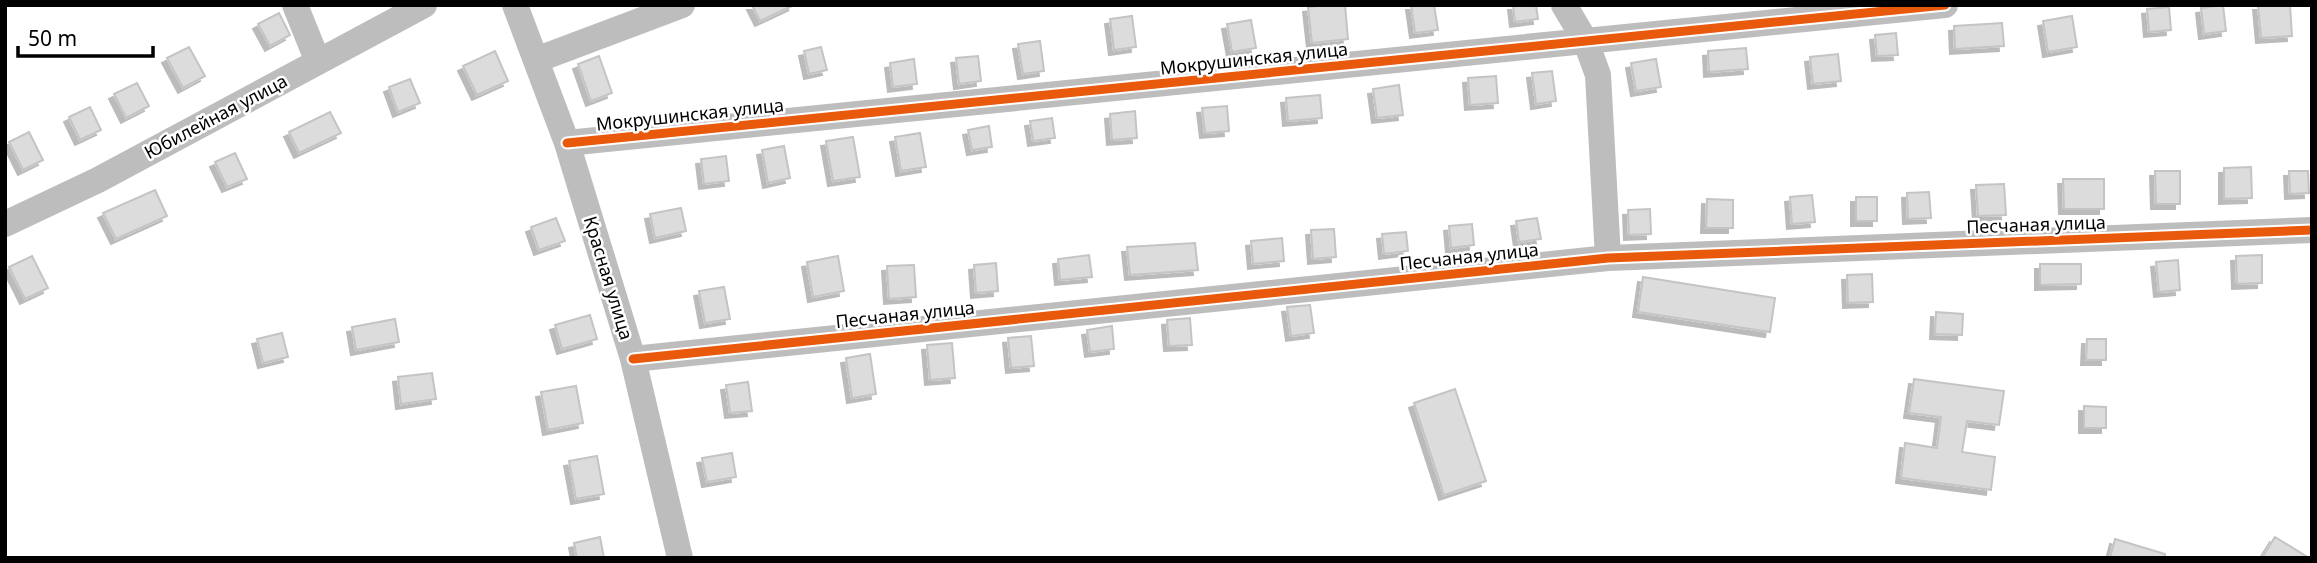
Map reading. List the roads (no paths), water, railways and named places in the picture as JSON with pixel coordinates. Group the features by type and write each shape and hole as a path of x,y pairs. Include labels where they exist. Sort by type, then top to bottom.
{"street":[{"path":"295,5 318,62"},
{"name":"Юбилейная улица","path":"5,224 98,180 424,5"},
{"name":"Красная улица","path":"514,5 567,143 633,359 680,558"},
{"path":"536,60 682,5"},
{"path":"1564,5 1586,42 1598,75 1608,258"},
{"name":"Мокрушинская улица","path":"567,143 1945,5"},
{"name":"Песчаная улица","path":"633,359 1608,258 2312,230"}]}
